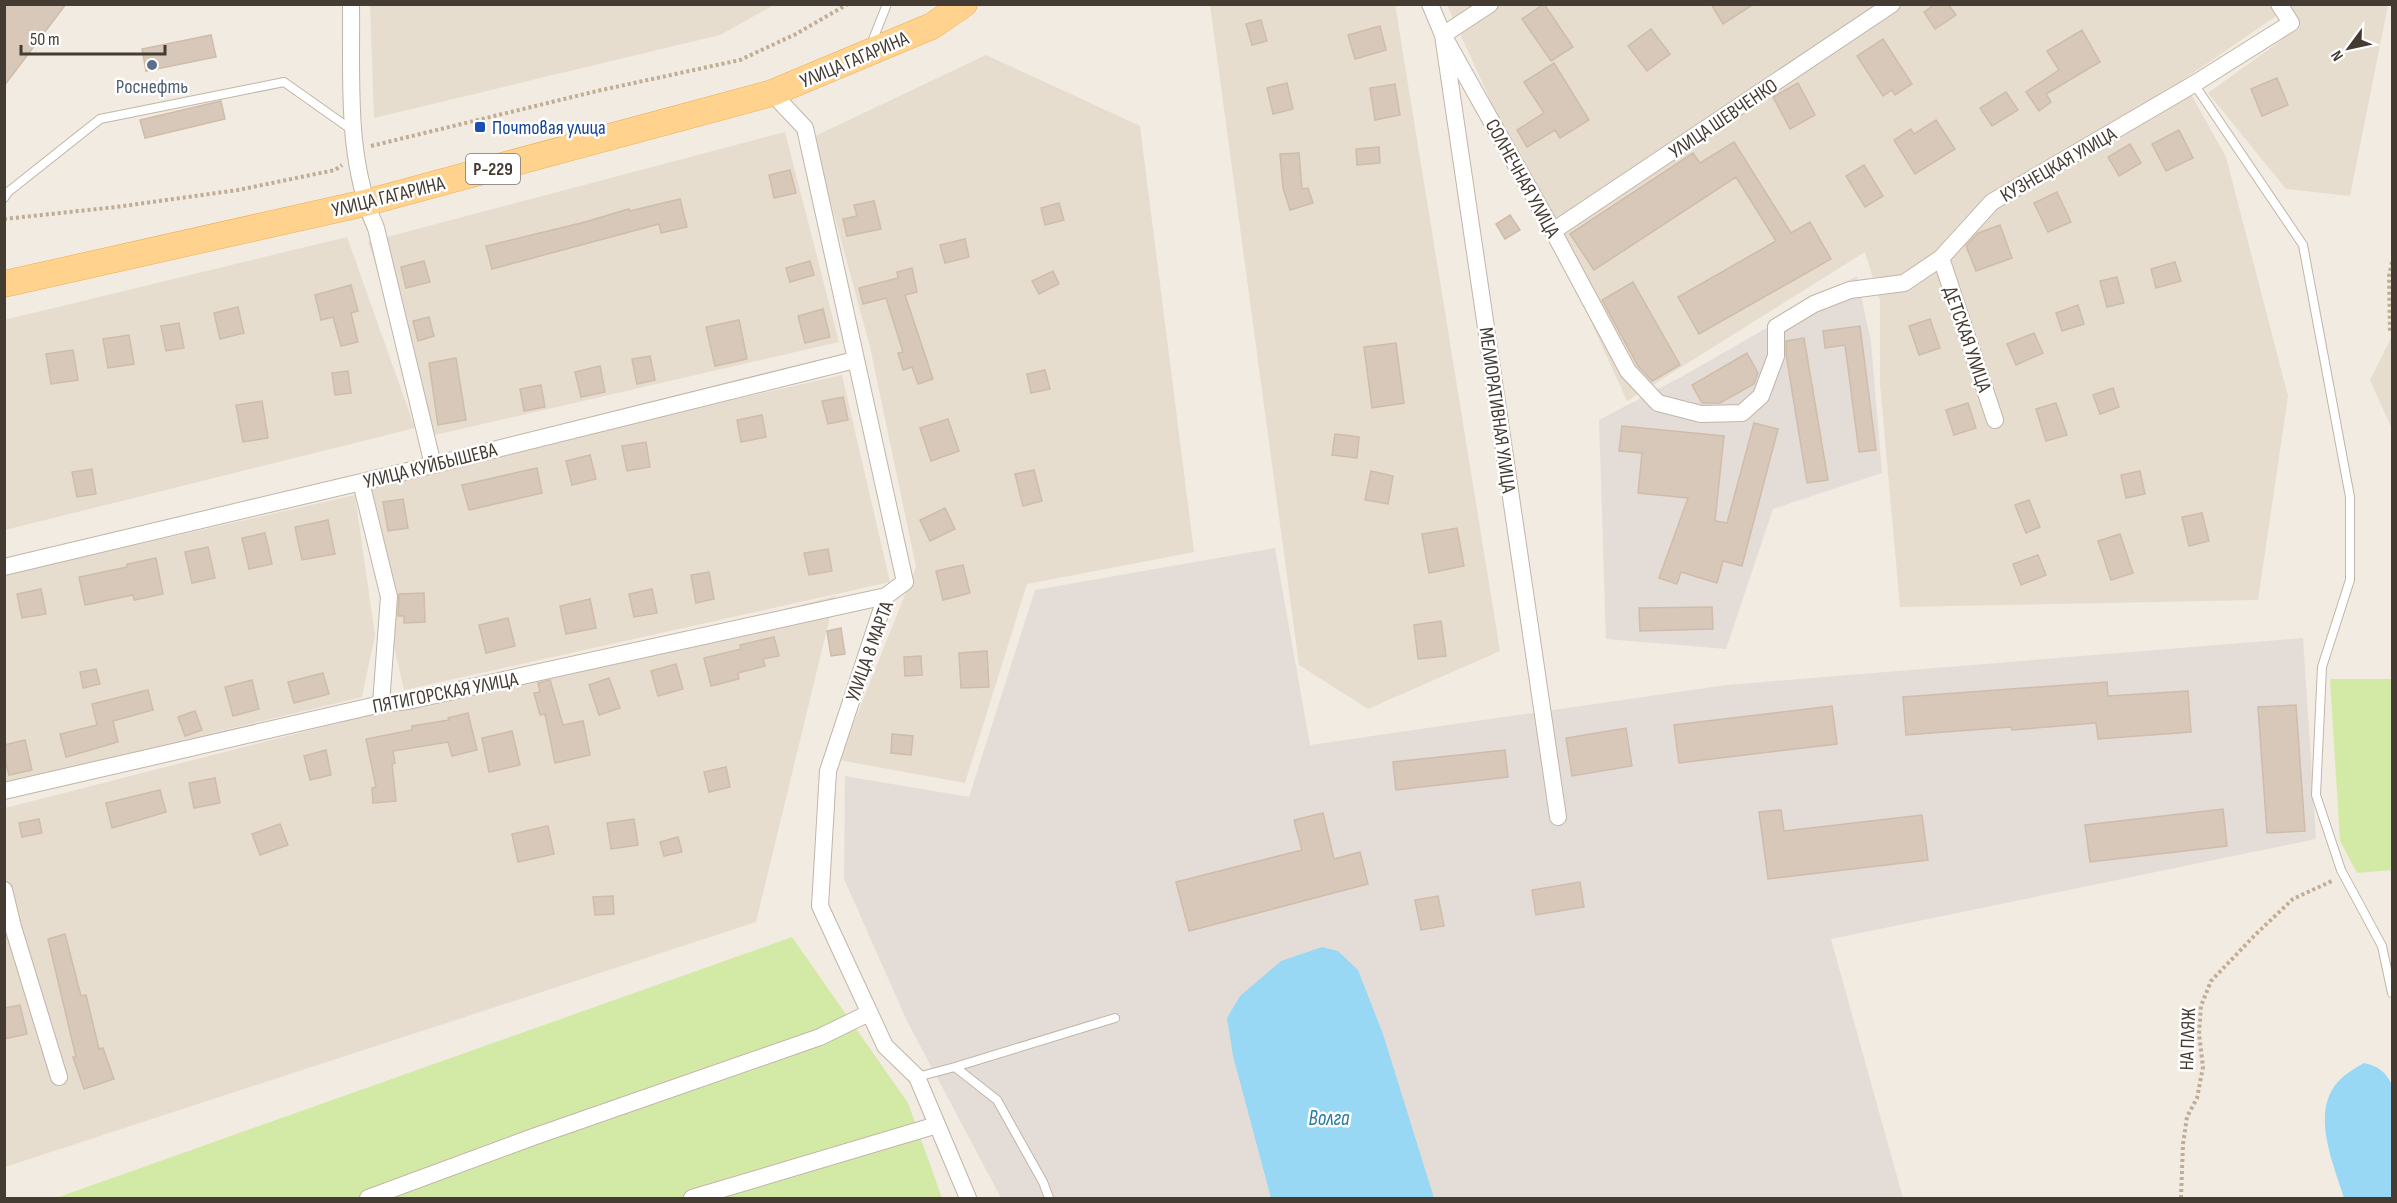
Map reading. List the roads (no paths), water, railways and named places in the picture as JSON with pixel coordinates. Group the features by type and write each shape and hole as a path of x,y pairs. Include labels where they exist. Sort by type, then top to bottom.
{"main road":[{"name":"УЛИЦА ГАГАРИНА","path":"4,284 365,203 772,93 932,26 964,4"}],"street":[{"path":"351,4 352,130 356,155 365,203 376,228 434,465"},
{"name":"МЕЛИОРАТИВНАЯ УЛИЦА","path":"1430,4 1443,35 1558,817"},
{"path":"1443,35 1490,4"},
{"name":"УЛИЦА ШЕВЧЕНКО","path":"1553,231 1892,4"},
{"name":"КУЗНЕЦКАЯ УЛИЦА","path":"1628,371 1658,403 1701,414 1742,412 1761,396 1776,356 1776,327 1814,304 1850,291 1904,283 1941,258 1992,202 2194,84 2290,23 2279,4"},
{"name":"СОЛНЕЧНАЯ УЛИЦА","path":"1443,35 1553,231 1628,371"},
{"name":"УЛИЦА 8 МАРТА","path":"772,93 805,128 905,582 886,596 828,771 819,906 885,1046 917,1077 968,1198"},
{"name":"ДЕТСКАЯ УЛИЦА","path":"1941,258 1995,420"},
{"name":"УЛИЦА КУЙБЫШЕВА","path":"4,567 434,465 855,360"},
{"path":"360,482 389,597 381,704"},
{"name":"ПЯТИГОРСКАЯ УЛИЦА","path":"4,791 381,704 408,701 886,596"},
{"path":"4,890 13,927 59,1077"},
{"path":"368,1198 533,1137 820,1037 869,1013"},
{"path":"692,1198 938,1125"}],"lane":[{"path":"867,53 886,4"},
{"path":"4,198 8,192 100,119 272,84 284,82 352,130"},
{"path":"2194,84 2303,245 2350,497 2350,580 2322,667 2316,795 2341,870 2382,946 2392,993"},
{"path":"917,1077 1115,1018"},
{"path":"955,1067 997,1100 1049,1198"}],"water":[{"name":"Волга","path":"1322,947 1338,951 1358,970 1383,1034 1434,1198 1271,1198 1233,1056 1227,1018 1240,996 1281,961"},
{"path":"2364,1063 2381,1070 2392,1085 2392,1198 2344,1198 2329,1151 2325,1118 2327,1103 2333,1088 2344,1076"}],"place":[{"name":"Роснефть","path":"152,65"},
{"name":"Почтовая улица","path":"480,127"}]}
